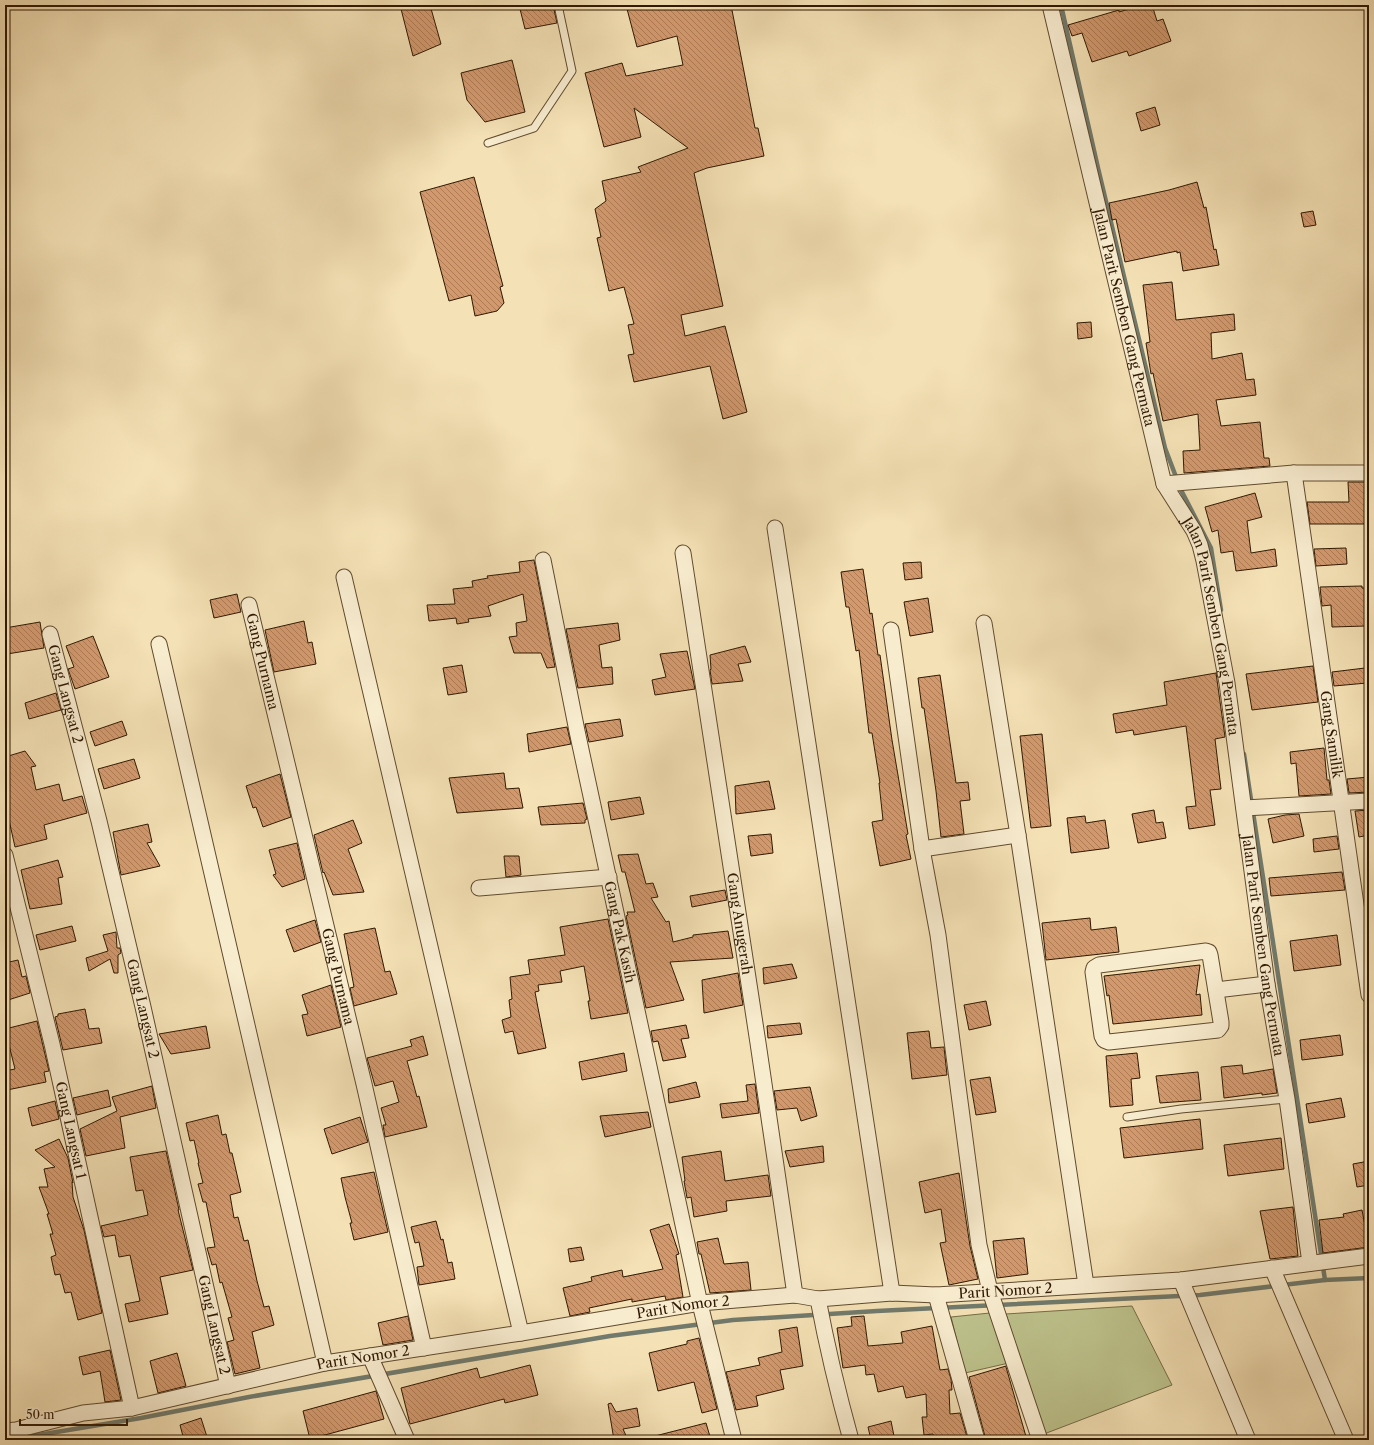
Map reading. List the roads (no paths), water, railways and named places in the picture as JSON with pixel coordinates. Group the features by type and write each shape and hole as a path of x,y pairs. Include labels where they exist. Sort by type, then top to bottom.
{"street":[{"name":"Jalan Parit Semben Gang Permata","path":"1050,5 1164,484 1194,531 1200,545 1227,683 1267,984 1287,1099 1310,1263"},
{"path":"1164,484 1294,473 1369,473"},
{"name":"Gang Samilik","path":"1294,473 1369,995"},
{"path":"775,528 892,1293"},
{"name":"Gang Anugerah","path":"683,553 795,1295"},
{"name":"Gang Pak Kasih","path":"543,560 577,731 700,1304 734,1440"},
{"path":"344,577 460,1080 521,1333"},
{"name":"Gang Purnama","path":"249,605 362,1076 424,1348"},
{"path":"984,623 1018,835 1086,1285"},
{"path":"891,630 922,849 938,935 979,1245 990,1291 1040,1440"},
{"name":"Gang Langsat 2","path":"50,634 99,821 138,985 228,1386"},
{"path":"159,644 325,1363"},
{"path":"1244,808 1369,801"},
{"path":"922,849 1018,835"},
{"name":"Gang Langsat 1","path":"5,855 52,1044 132,1408"},
{"path":"479,888 609,878"},
{"path":"1206,950 1210,955 1216,990 1221,1022 1221,1026 1218,1030 1109,1042 1104,1040 1102,1036 1093,972 1094,968 1099,965 1206,950"},
{"path":"1216,990 1267,984"},
{"name":"Parit Nomor 2","path":"14,1434 83,1413 132,1408 325,1363 375,1368 424,1348 700,1304 795,1295 818,1299 892,1293 936,1295 1181,1280 1369,1256"},
{"path":"1272,1268 1346,1440"},
{"path":"1181,1280 1248,1440"},
{"path":"936,1295 977,1440"},
{"path":"818,1299 826,1344 851,1440"},
{"path":"375,1368 407,1440"}],"lane":[{"path":"488,143 534,128 572,71 558,5"},
{"path":"1127,1117 1181,1109 1287,1099"}],"waterway":[{"path":"1061,5 1098,168 1165,448 1181,490 1211,548 1221,610"},
{"path":"1244,754 1325,1280"},
{"path":"8,1440 141,1418 249,1397 610,1336 733,1320 877,1311 1200,1295 1325,1280 1369,1278"}]}
